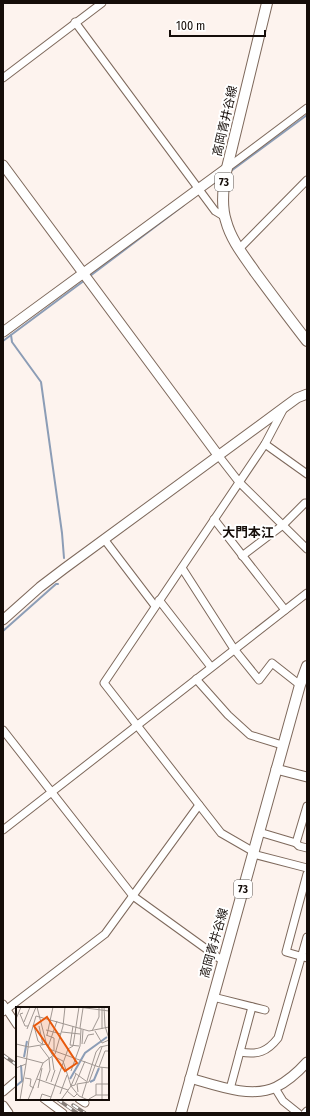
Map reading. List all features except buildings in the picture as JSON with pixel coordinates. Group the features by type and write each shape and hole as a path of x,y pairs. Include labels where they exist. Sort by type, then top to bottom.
{"main road":[{"name":"高岡青井谷線","path":"266,3 223,185 223,201 225,217 230,233 239,249 307,340"},
{"name":"高岡青井谷線","path":"181,1113 254,853 282,745 307,666"}],"street":[{"path":"3,78 102,3"},
{"path":"76,22 215,211 225,217"},
{"path":"3,332 307,108"},
{"path":"3,165 239,482 307,549"},
{"path":"239,249 307,180"},
{"path":"3,620 40,587 104,539 297,398 307,394"},
{"path":"286,406 265,444 104,683 222,835 254,853 307,868"},
{"path":"265,444 307,474"},
{"path":"242,556 283,525 305,503 307,503"},
{"path":"214,519 285,610"},
{"path":"104,539 211,667"},
{"path":"182,568 234,649 258,680 272,663 300,685"},
{"path":"3,830 307,593"},
{"path":"196,679 228,715 250,735 282,745"},
{"path":"3,730 133,896 223,961"},
{"path":"276,769 307,777"},
{"path":"16,1023 4,1008 106,934 199,805"},
{"path":"296,843 307,806"},
{"path":"259,832 296,843 299,846 307,848"},
{"path":"304,957 286,952 307,874"},
{"path":"240,1052 262,1052 272,1046 278,1038 304,957 307,937"},
{"path":"213,997 265,1010"},
{"path":"230,1089 252,1007"},
{"path":"190,1078 230,1089 254,1092 275,1088 294,1076 307,1062"},
{"path":"3,1092 16,1081"},
{"path":"275,1088 283,1101 298,1113"},
{"path":"45,1100 63,1113"},
{"path":"3,1106 8,1113"}],"waterway":[{"path":"231,171 307,115"},
{"path":"90,276 184,205"},
{"path":"64,558 62,533 41,382 12,342 11,335 85,280"},
{"path":"3,341 11,335"},
{"path":"3,631 56,584 58,584"}],"railway":[{"path":"3,1055 16,1064"},
{"path":"58,1100 77,1113"},
{"path":"73,1105 85,1113"}],"district":[{"name":"大門本江","path":"248,532"}]}
